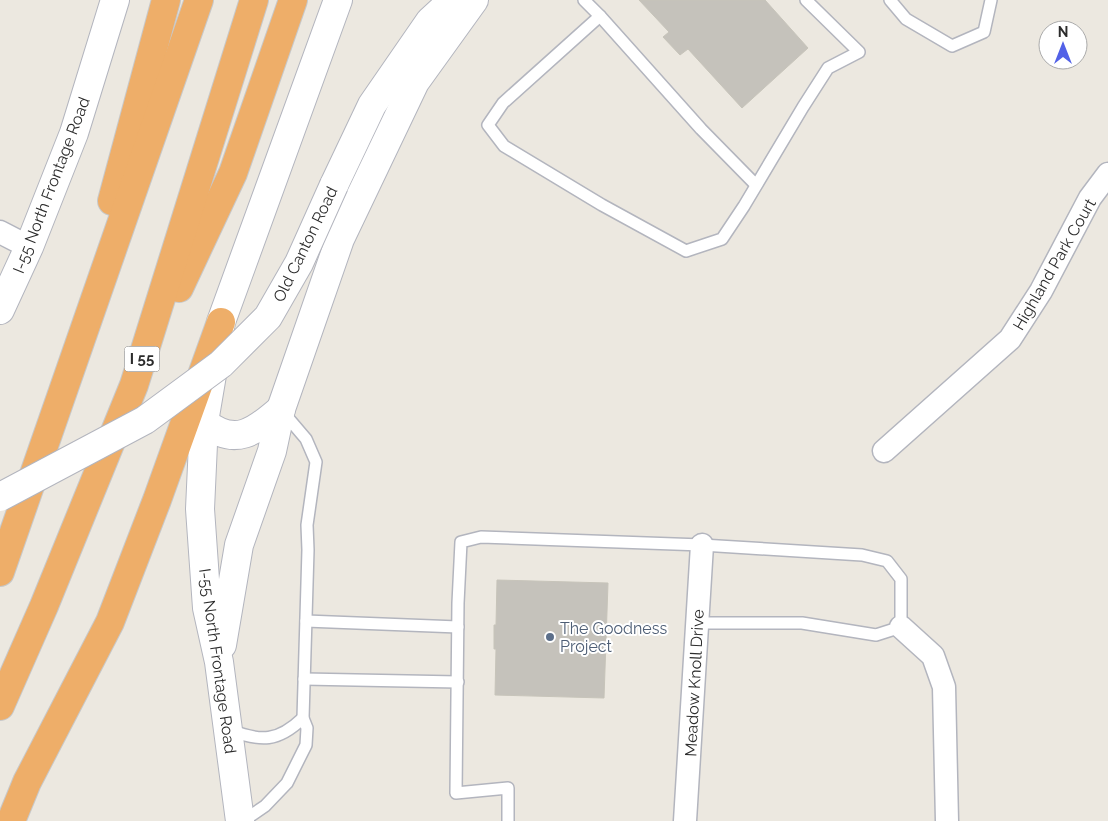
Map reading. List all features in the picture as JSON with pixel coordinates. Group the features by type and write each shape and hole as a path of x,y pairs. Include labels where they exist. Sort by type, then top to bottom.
{"highway":[{"path":"49,432 166,0"},
{"path":"0,572 199,0"},
{"name":"I 55","path":"0,706 44,606 134,385 254,0"},
{"path":"134,385 233,173 293,0"},
{"path":"11,821 27,782 110,622 157,500 221,322"}],"street":[{"name":"I-55 North Frontage Road","path":"0,310 29,247 74,133 115,0"},
{"name":"I-55 North Frontage Road","path":"242,821 219,662 207,608 200,509 204,422 221,322 338,0"},
{"name":"Old Canton Road","path":"0,497 145,420 221,364 268,317 299,263 372,105 430,22 453,0"},
{"name":"Old Canton Road","path":"219,662 239,545 272,451 281,409 340,239 415,82 474,0"},
{"name":"Highland Park Court","path":"884,451 1010,339 1041,291 1090,198 1108,174"},
{"path":"0,232 29,247"},
{"path":"204,422 215,432 240,436 260,427 281,409"},
{"name":"Meadow Knoll Drive","path":"686,821 702,545"},
{"path":"901,627 933,656 944,687 947,821"}],"lane":[{"path":"584,0 700,129 756,185"},
{"path":"600,16 503,104 488,125 504,146 602,205 686,251 722,239 828,68 859,52 806,0"},
{"path":"890,0 906,18 952,46 984,32 991,0"},
{"path":"242,821 265,806 287,783 306,745 307,728 303,718 307,524 316,462 306,439 281,409"},
{"path":"508,821 508,788 456,793 458,627 462,542 481,537 702,545 862,555 887,561 901,579 901,627 876,635 802,623 697,623"},
{"path":"306,621 458,627"},
{"path":"304,679 458,682"},
{"path":"228,729 250,738 268,738 291,730 303,718"}],"building":[{"path":"639,0 765,0 808,48 742,108 688,49 680,55 663,37 669,32"},
{"name":"The Goodness Project","path":"497,580 608,583 604,698 495,695 496,649 494,649 494,625 496,625"}],"place":[{"name":"The Goodness Project","path":"550,637"}]}
